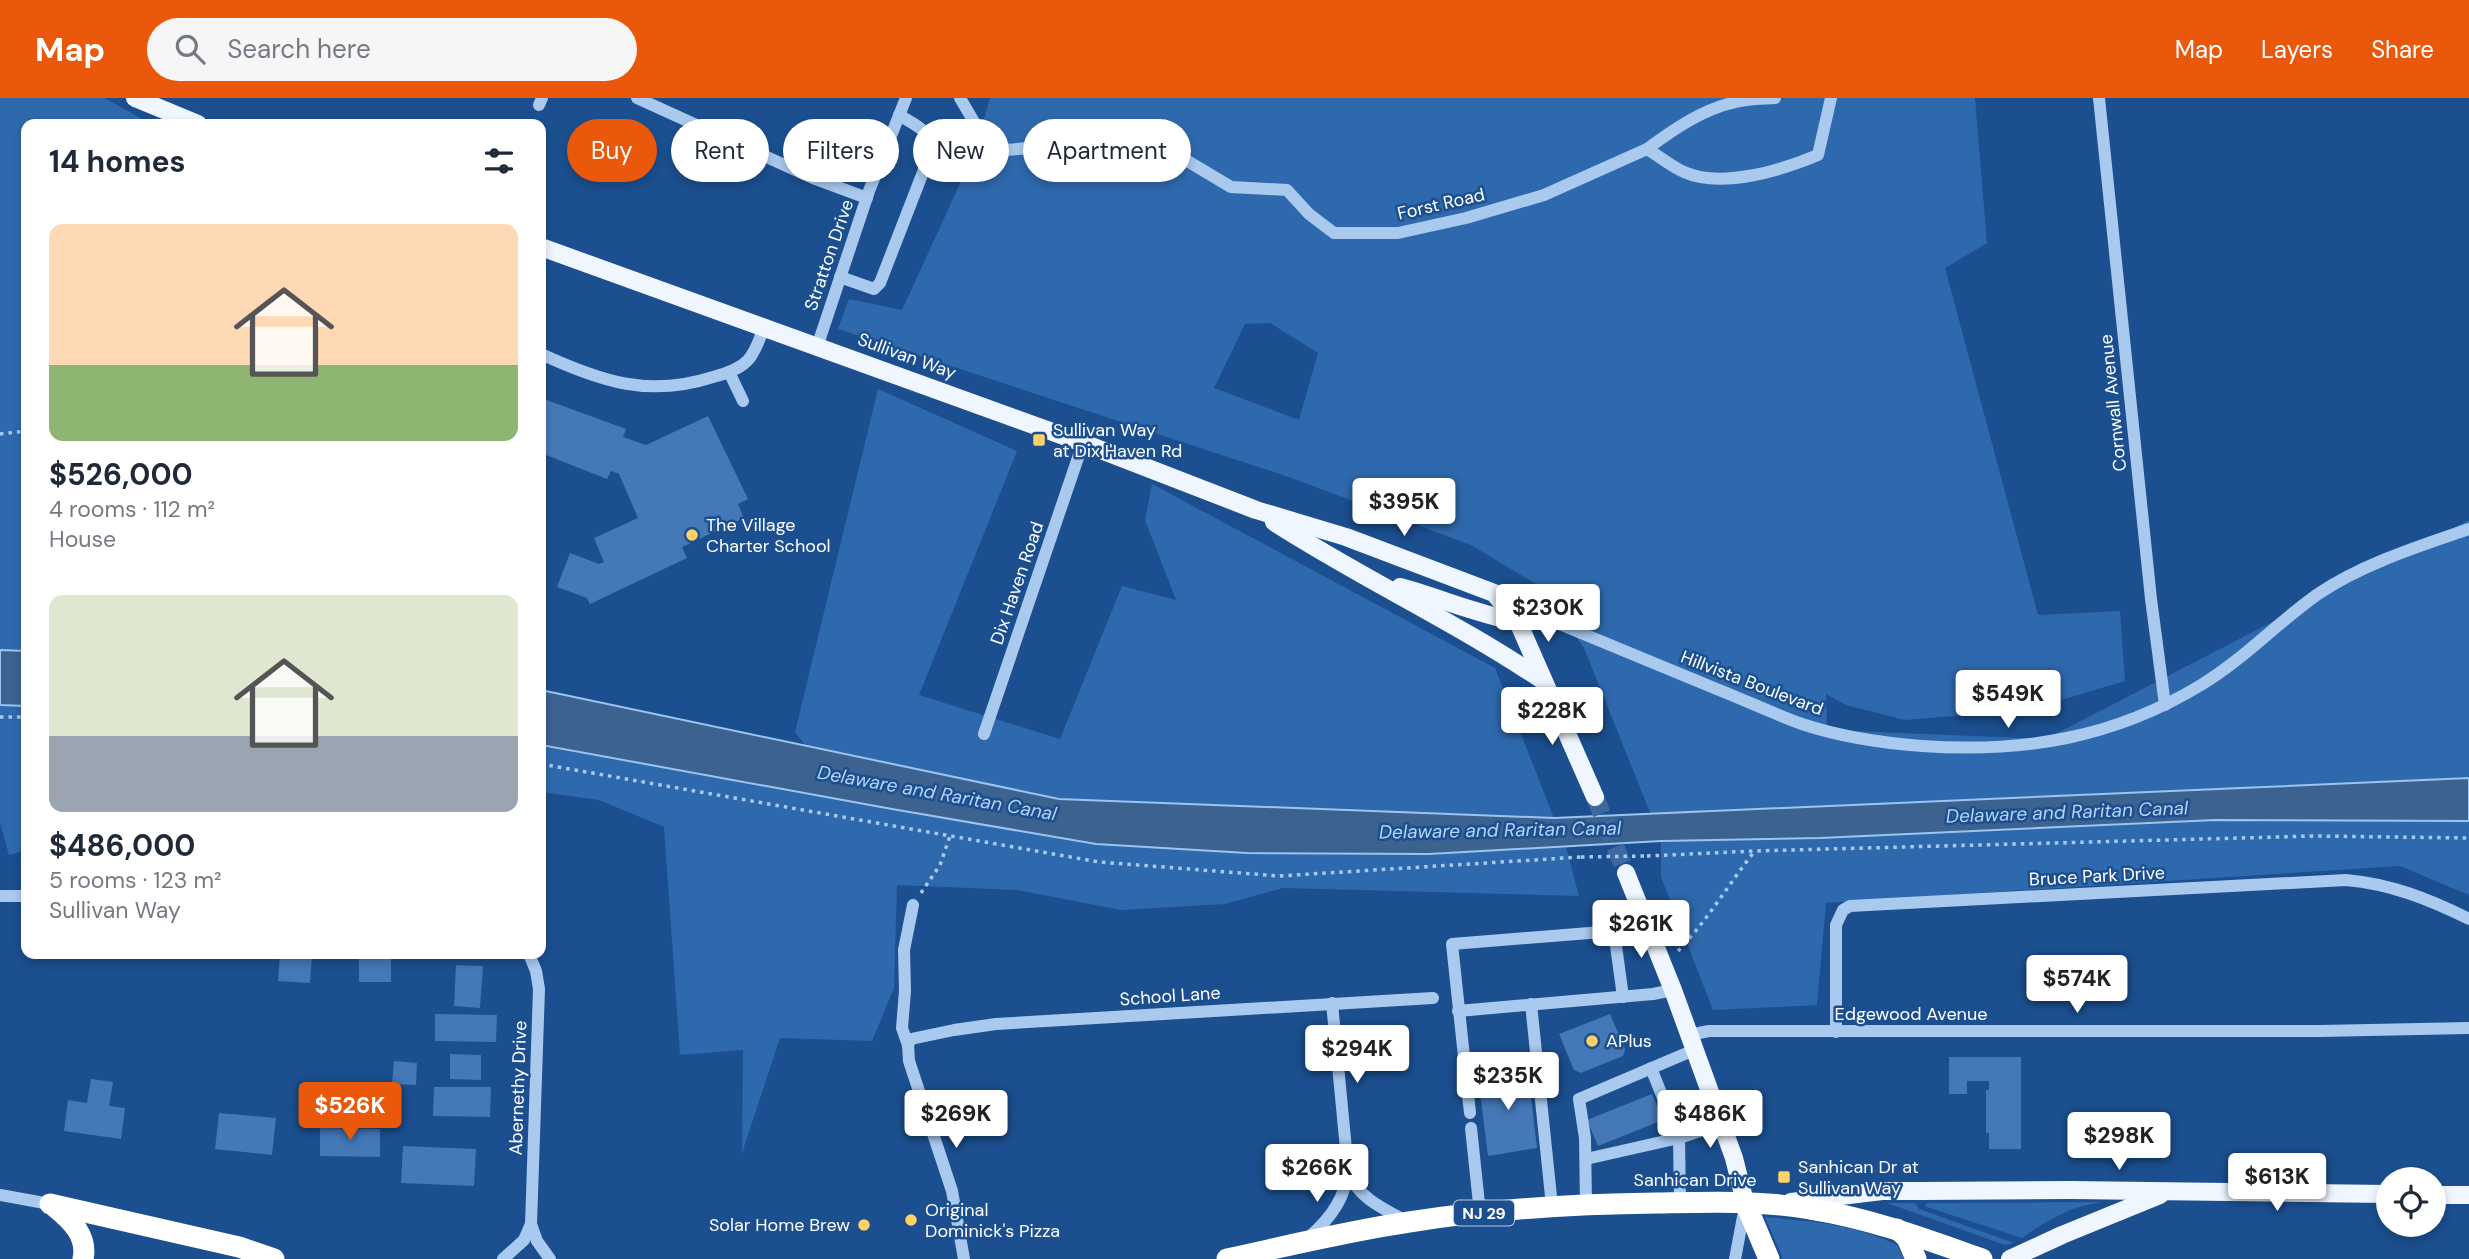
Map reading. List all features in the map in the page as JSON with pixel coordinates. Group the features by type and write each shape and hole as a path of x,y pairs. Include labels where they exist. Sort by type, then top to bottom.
{"highway":[{"path":"1745,1202 1769,1259"},
{"path":"50,1204 72,1221 84,1247 83,1259"},
{"path":"50,1204 239,1247 274,1259"},
{"name":"Sanhican Drive","path":"1227,1259 1266,1250 1295,1251 1408,1222 1480,1213 1586,1204 1773,1204"},
{"name":"NJ 29","path":"1773,1204 1838,1214 1898,1229 1982,1259"},
{"path":"1898,1229 1907,1238 1916,1259"}],"main road":[{"path":"135,98 186,119"},
{"name":"Sullivan Way","path":"546,249 1083,443 1256,510 1346,537 1494,593 1518,622 1595,797"},
{"name":"Sullivan Way","path":"1256,510 1331,558 1472,634 1543,681"},
{"path":"1371,580 1429,595 1485,615 1518,622"},
{"path":"1626,873 1692,1042 1736,1166 1745,1202"},
{"name":"Sanhican Drive","path":"1773,1204 1882,1191 2070,1190 2376,1194"},
{"name":"Sanhican Drive","path":"2010,1259 2166,1193"},
{"path":"2446,1195 2469,1195"}],"street":[{"path":"637,98 813,178 867,198"},
{"name":"Stratton Drive","path":"817,347 867,198 906,98"},
{"name":"Forst Road","path":"960,98 977,127 1007,150 1048,146 1081,150 1139,140 1179,156 1231,187 1287,190 1309,214 1334,233 1398,233 1466,218 1544,195 1647,149 1671,131 1710,110 1736,102 1775,98"},
{"path":"1647,149 1685,173 1716,179 1792,166 1818,155 1831,98"},
{"name":"Cornwall Avenue","path":"2099,98 2151,599 2165,705"},
{"path":"840,277 867,288 874,289 880,283 932,149 932,143 925,132 899,115"},
{"path":"546,356 585,374 623,384 666,388 699,382 729,372 748,361 764,328"},
{"path":"729,372 743,401"},
{"name":"Dix Haven Road","path":"984,734 1083,443"},
{"name":"Hillvista Boulevard","path":"1518,622 1557,623 1803,724 1855,738 1898,745 1959,749 2031,746 2101,730 2165,705 2203,684 2321,592 2381,562 2469,529"},
{"name":"Bruce Park Drive","path":"1836,1032 1836,925 1843,910 1850,906 2346,880 2376,882 2393,887 2469,919"},
{"path":"0,896 21,896"},
{"path":"913,905 904,950 902,1028 909,1042 909,1061 916,1085 952,1191 964,1259"},
{"path":"1469,1113 1451,944 1614,931 1644,916"},
{"path":"1614,931 1623,997"},
{"name":"Abernethy Drive","path":"531,959 536,971 538,989 531,1224 537,1241 550,1259"},
{"path":"1458,1011 1623,997 1673,990"},
{"name":"School Lane","path":"909,1042 954,1030 996,1024 1433,998"},
{"path":"1295,1251 1327,1219 1346,1186 1348,1170 1332,1003"},
{"path":"1531,1004 1552,1206"},
{"name":"Edgewood Avenue","path":"1586,1159 1579,1099 1651,1068 1709,1031 2469,1028"},
{"path":"1651,1068 1679,1138 1680,1202"},
{"path":"1586,1204 1586,1159 1679,1138 1721,1124"},
{"path":"1471,1128 1480,1213"},
{"path":"1348,1170 1353,1185 1366,1197 1408,1222"},
{"path":"0,1195 50,1204"},
{"path":"1735,1259 1745,1202"},
{"path":"503,1259 524,1240 531,1224"}],"path":[{"path":"0,434 21,432"},
{"path":"0,717 21,717"},
{"path":"546,765 1099,862 1279,876 1581,857 1754,851 2315,836 2469,838"},
{"path":"913,905 940,865 950,836"},
{"path":"1677,953 1703,925 1718,898 1754,851"}],"shaded area":[{"path":"0,98 105,98 142,119 21,119 21,651 0,650"},
{"path":"990,98 1975,98 1987,243 1945,268 2038,615 2120,611 2125,681 2027,710 1905,720 1846,705 1826,694 1827,730 2046,739 2469,520 2469,778 1651,815 1584,648 1541,587 1471,545 1283,475 838,329 849,299 902,310 961,182 1009,182 1009,119 984,119","holes":["1270,323 1318,353 1299,420 1214,388 1245,324"]},
{"path":"878,389 1017,451 919,695 1060,739 1122,586 1176,600 1145,520 1152,484 1495,668 1554,818 1059,799 805,745 795,732"},
{"path":"0,705 21,706 21,851 9,855 0,823"},
{"path":"546,746 892,809 1429,854 1566,847 1579,896 1283,888 1225,904 1121,910 1017,890 897,885 894,988 872,1041 780,1038 742,1153 743,1050 680,1055 664,827 599,800 546,793"},
{"path":"2215,820 2469,821 2469,895 2400,866 1826,903 1817,1005 1713,1010 1661,877 1661,841 1820,838"},
{"path":"2102,1202 2060,1215 2022,1238 1924,1206 1927,1203"},
{"path":"1887,1203 1915,1203 1919,1209 2014,1243 2005,1245"},
{"path":"1765,1217 1833,1225 1865,1232 1897,1245 1904,1259 1783,1259"}],"water":[{"path":"0,650 21,651 21,706 0,705"},
{"name":"Delaware and Raritan Canal","path":"546,691 1059,799 1554,818 2469,778 2469,821 2215,820 1820,838 1661,841 1429,854 1247,853 1096,844 546,746"}],"building":[{"path":"546,400 626,429 623,437 646,445 708,416 748,499 738,504 744,518 682,547 687,558 590,604 587,598 557,587 570,553 599,564 604,562 594,538 638,518 619,474 611,471 607,479 546,455"},
{"path":"280,959 312,959 310,983 278,981"},
{"path":"359,959 391,959 391,982 359,982"},
{"path":"456,965 483,966 480,1008 454,1006"},
{"path":"435,1014 497,1015 496,1042 435,1041"},
{"name":"APlus","path":"1610,1014 1625,1049 1623,1056 1581,1073 1574,1070 1559,1034"},
{"path":"450,1054 481,1055 481,1080 450,1079"},
{"path":"1949,1057 2021,1057 2021,1149 1989,1149 1989,1133 1986,1133 1986,1090 1989,1090 1989,1081 1967,1081 1967,1094 1949,1094"},
{"path":"394,1061 417,1063 416,1085 392,1084"},
{"path":"1528,1071 1537,1148 1488,1156 1478,1075"},
{"path":"91,1079 113,1082 109,1106 125,1108 121,1139 64,1131 68,1100 87,1103"},
{"path":"434,1087 491,1087 490,1117 433,1116"},
{"path":"1652,1094 1663,1120 1598,1146 1587,1120"},
{"path":"219,1113 276,1118 272,1155 215,1149"},
{"path":"320,1128 380,1129 380,1157 320,1156"},
{"path":"403,1146 476,1149 474,1186 401,1183"}],"tunnel":[{"path":"1595,797 1626,873"}],"place":[{"name":"Sullivan Way at Dix Haven Rd","path":"1039,440"},
{"name":"The Village Charter School","path":"692,535"},
{"name":"APlus","path":"1592,1041"},
{"name":"Sanhican Dr at Sullivan Way","path":"1784,1177"},
{"name":"Original Dominick's Pizza","path":"911,1220"},
{"name":"Solar Home Brew","path":"864,1225"}]}
